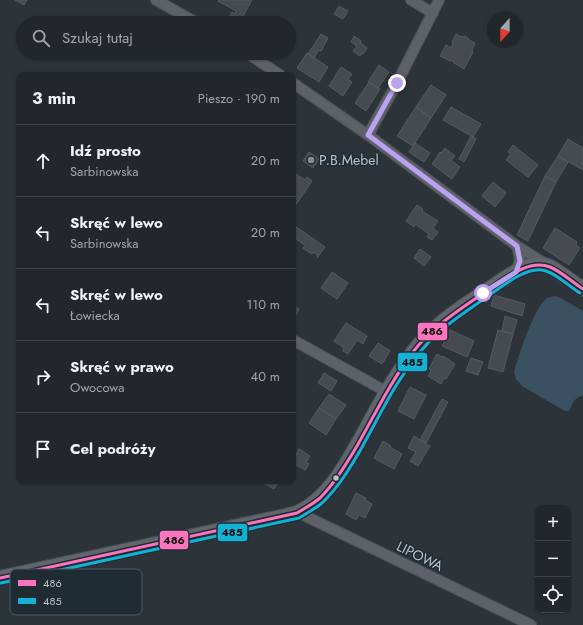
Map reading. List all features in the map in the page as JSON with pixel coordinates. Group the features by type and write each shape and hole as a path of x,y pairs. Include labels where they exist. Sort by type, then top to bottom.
{"street":[{"path":"156,0 185,16"},
{"path":"411,0 433,13"},
{"path":"368,135 397,83 439,0"},
{"path":"258,60 276,72"},
{"path":"296,86 368,135 517,246 583,289"},
{"path":"516,272 520,261 517,246"},
{"path":"42,569 278,518 297,512 312,504 334,482 346,464 387,392 420,342 462,307 516,272 533,265 543,265 550,268"},
{"path":"296,342 387,392"},
{"name":"LIPOWA","path":"297,512 531,625"},
{"path":"0,578 10,576"}],"water":[{"path":"555,296 583,311 583,395 576,399 569,411 565,411 522,386 516,379 514,372 527,333 536,312 546,299"}],"building":[{"path":"15,0 27,0 24,5"},
{"path":"252,0 243,16 230,16 232,12 235,14 236,11 218,1"},
{"path":"339,6 348,11 343,19 334,14"},
{"path":"321,34 328,38 321,51 319,50 314,58 308,54"},
{"path":"456,34 462,37 465,36 475,43 473,52 464,69 451,60 450,61 440,56 446,45 451,48"},
{"path":"354,36 367,48 360,56 353,51 357,46 351,42"},
{"path":"307,53 328,67 319,82 297,68"},
{"path":"379,65 389,72 378,88 368,82"},
{"path":"341,67 352,74 348,79 352,82 343,96 329,86"},
{"path":"369,82 380,89 366,111 355,103"},
{"path":"431,85 446,95 431,118 416,107"},
{"path":"416,107 431,118 413,146 397,136"},
{"path":"451,107 481,124 473,137 443,120"},
{"path":"471,136 476,139 464,162 459,159"},
{"path":"568,139 583,148 583,170 558,156"},
{"path":"415,143 430,153 424,162 409,152"},
{"path":"513,145 538,165 528,177 506,160 511,154 508,152"},
{"path":"445,148 455,156 451,160 460,167 452,179 432,164 440,152 441,153"},
{"name":"P.B.Mebel","path":"309,152 319,159 313,168 303,161"},
{"path":"558,156 568,162 556,182 545,176"},
{"path":"296,174 305,180 307,177 312,181 296,205"},
{"path":"545,176 556,182 528,241 517,235"},
{"path":"493,182 506,193 495,207 482,196"},
{"path":"417,205 423,209 422,211 438,221 433,228 438,232 432,240 427,237 429,234 415,224 414,227 406,221"},
{"path":"296,227 325,247 317,258 318,256 313,252 312,254 303,248 305,245 296,239"},
{"path":"555,228 577,242 576,245 580,248 569,265 543,248"},
{"path":"420,249 431,257 424,266 414,258"},
{"path":"332,272 348,283 337,299 321,288"},
{"path":"494,295 525,304 522,316 491,306"},
{"path":"296,308 299,309 296,314"},
{"path":"505,316 517,320 513,334 502,331"},
{"path":"346,323 367,336 363,344 357,340 348,354 343,351 344,348 334,341"},
{"path":"450,330 474,341 467,357 442,346"},
{"path":"498,330 513,334 503,372 488,368"},
{"path":"378,343 390,351 382,364 369,356"},
{"path":"437,354 455,364 446,379 444,378 441,384 428,376 431,371 429,369"},
{"path":"471,358 483,362 478,375 466,371"},
{"path":"324,373 337,381 331,391 318,383"},
{"path":"410,387 426,395 414,419 398,411"},
{"path":"329,394 346,405 336,419 319,408"},
{"path":"442,399 448,402 426,443 420,440"},
{"path":"319,408 336,419 326,435 309,423"},
{"path":"414,436 430,446 418,466 410,461 416,452 408,448"},
{"path":"383,441 402,454 394,469 374,458"},
{"path":"299,449 310,456 306,463 309,464 305,470 296,465 296,454"},
{"path":"265,484 277,484 274,489"},
{"path":"356,493 366,498 365,500 372,504 365,518 359,515 356,520 346,514"}],"transit line":[{"name":"486","path":"41,569 297,513 320,498 331,486 357,446 405,363 420,343 446,319 507,277 524,268 533,266 542,265 550,267 563,274 583,289"},
{"name":"485","path":"65,569 299,518 314,509 328,497 357,456 401,378 425,346 451,322 508,282 522,274 535,270 542,270 551,273 580,293"},
{"name":"486","path":"0,578 10,576"},
{"name":"485","path":"1,583 10,581"}],"place":[{"name":"P.B.Mebel","path":"311,160"}],"route":[{"path":"397,83 368,135 517,246 520,254 520,261 516,272 483,293"}]}
